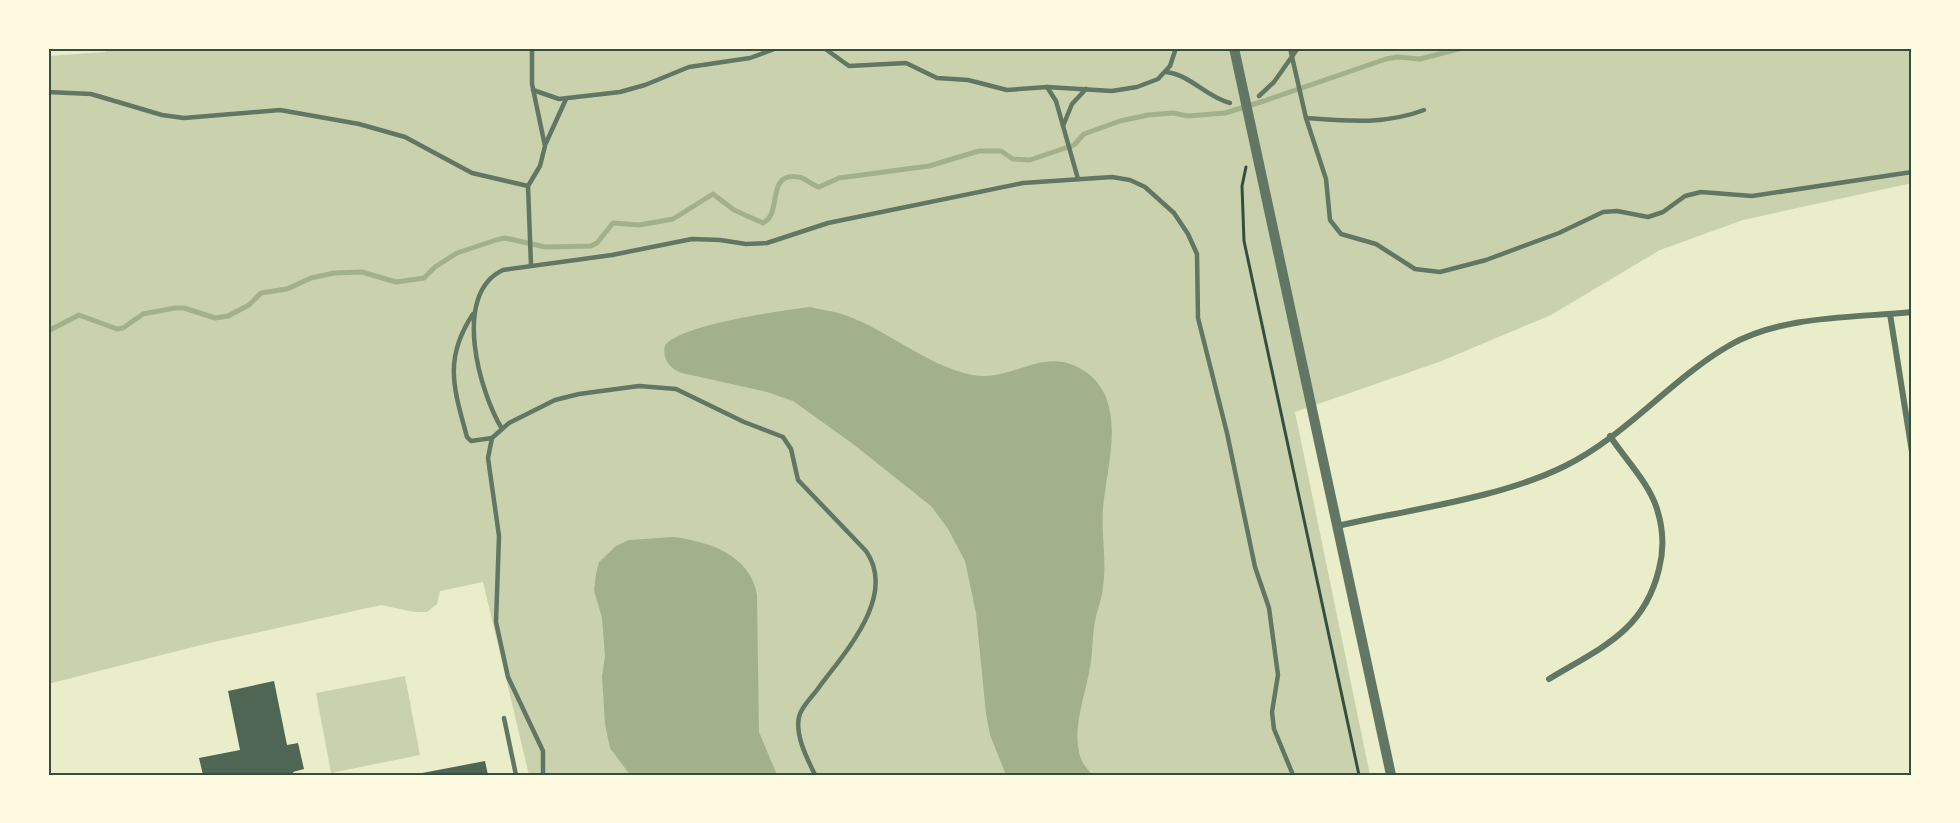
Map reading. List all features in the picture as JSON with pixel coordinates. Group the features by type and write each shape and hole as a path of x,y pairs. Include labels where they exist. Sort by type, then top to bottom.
{"street":[{"path":"1234,48 1391,775"},
{"path":"1337,526 1504,489 1533,480 1587,454 1702,364 1753,334 1795,324 1912,312"},
{"path":"1890,314 1912,452"},
{"path":"1549,679 1617,637 1636,620 1656,584 1661,561 1662,537 1657,508 1610,436"}],"lane":[{"path":"532,48 533,90 545,146"},
{"path":"533,90 552,99 620,92 645,85 689,67 750,58 777,48"},
{"path":"824,48 849,66 866,67 898,62 906,63 937,78 968,80 999,88 1047,87 1112,91 1149,83 1166,72 1176,48"},
{"path":"1290,48 1306,118 1326,179 1327,213 1335,229 1350,238 1376,244 1415,269 1431,273 1486,260 1559,233 1603,212 1617,211 1641,217 1654,216 1692,193 1710,192 1736,197 1752,196 1912,172"},
{"path":"1259,96 1298,48"},
{"path":"1166,72 1184,76 1215,98 1230,103"},
{"path":"1047,87 1056,102 1078,179"},
{"path":"1063,126 1072,104 1086,89"},
{"path":"48,92 91,94 162,115 184,118 280,110 327,118 394,133 472,173 528,186"},
{"path":"531,264 528,186 540,166 545,146 566,99"},
{"path":"1306,118 1372,122 1400,118 1424,110"},
{"path":"492,438 471,441 467,437 452,371 461,335 476,309 482,291 496,273 531,264 612,255 692,239 759,244 828,223 982,190 1078,179 1112,177 1130,180 1145,187 1174,213 1194,247 1197,261 1196,305 1200,329 1227,433 1255,567 1269,608 1278,675 1272,712 1274,729 1293,775"},
{"path":"476,309 474,345 484,388 502,429"},
{"path":"543,775 543,751 508,677 496,622 499,536 488,472 489,447 492,438 502,429 567,396 601,390 654,386 688,394 744,422 783,437 791,449 798,480 866,550 873,564 876,579 871,604 863,623 800,713 800,738 814,775"},
{"path":"504,718 516,775"}],"path":[{"path":"1246,168 1242,186 1245,241 1359,775"}],"shaded area":[{"path":"105,48 1912,48 1912,183 1743,220 1660,250 1551,315 1439,362 1295,412 1370,775 529,775 483,582 440,591 437,604 427,612 414,612 381,605 201,645 48,684 48,56 106,52"},
{"path":"810,307 841,314 861,322 939,364 972,375 1002,374 1043,362 1056,361 1071,364 1086,372 1099,385 1107,401 1112,436 1103,509 1104,577 1078,731 1080,756 1093,775 1006,775 990,735 976,613 965,561 948,529 931,506 853,444 793,401 767,392 682,373 670,366 666,359 665,345 691,331 733,320"},
{"path":"673,537 700,542 726,552 737,560 753,581 757,595 759,732 777,775 630,775 610,748 605,724 602,676 605,656 602,618 594,590 599,562 616,546 629,540"},
{"path":"405,676 420,755 331,773 316,693"}],"building":[{"path":"274,681 287,745 298,743 304,769 293,772 294,775 203,775 199,758 240,750 228,691"},
{"path":"485,761 488,775 417,775 417,774"}],"waterway":[{"path":"48,331 79,315 117,329 123,328 143,314 175,308 184,308 215,318 228,316 249,305 261,293 287,289 311,278 334,273 362,272 396,282 424,278 435,267 457,253 505,238 545,247 591,246 597,243 613,223 639,225 673,219 713,194 734,210 763,223 769,218 781,181 788,177 800,177 819,187 839,178 929,166 979,151 1001,151 1013,159 1030,160 1074,145 1084,134 1120,121 1173,113 1188,116 1225,113 1386,59 1398,57 1420,59 1462,48"}]}
